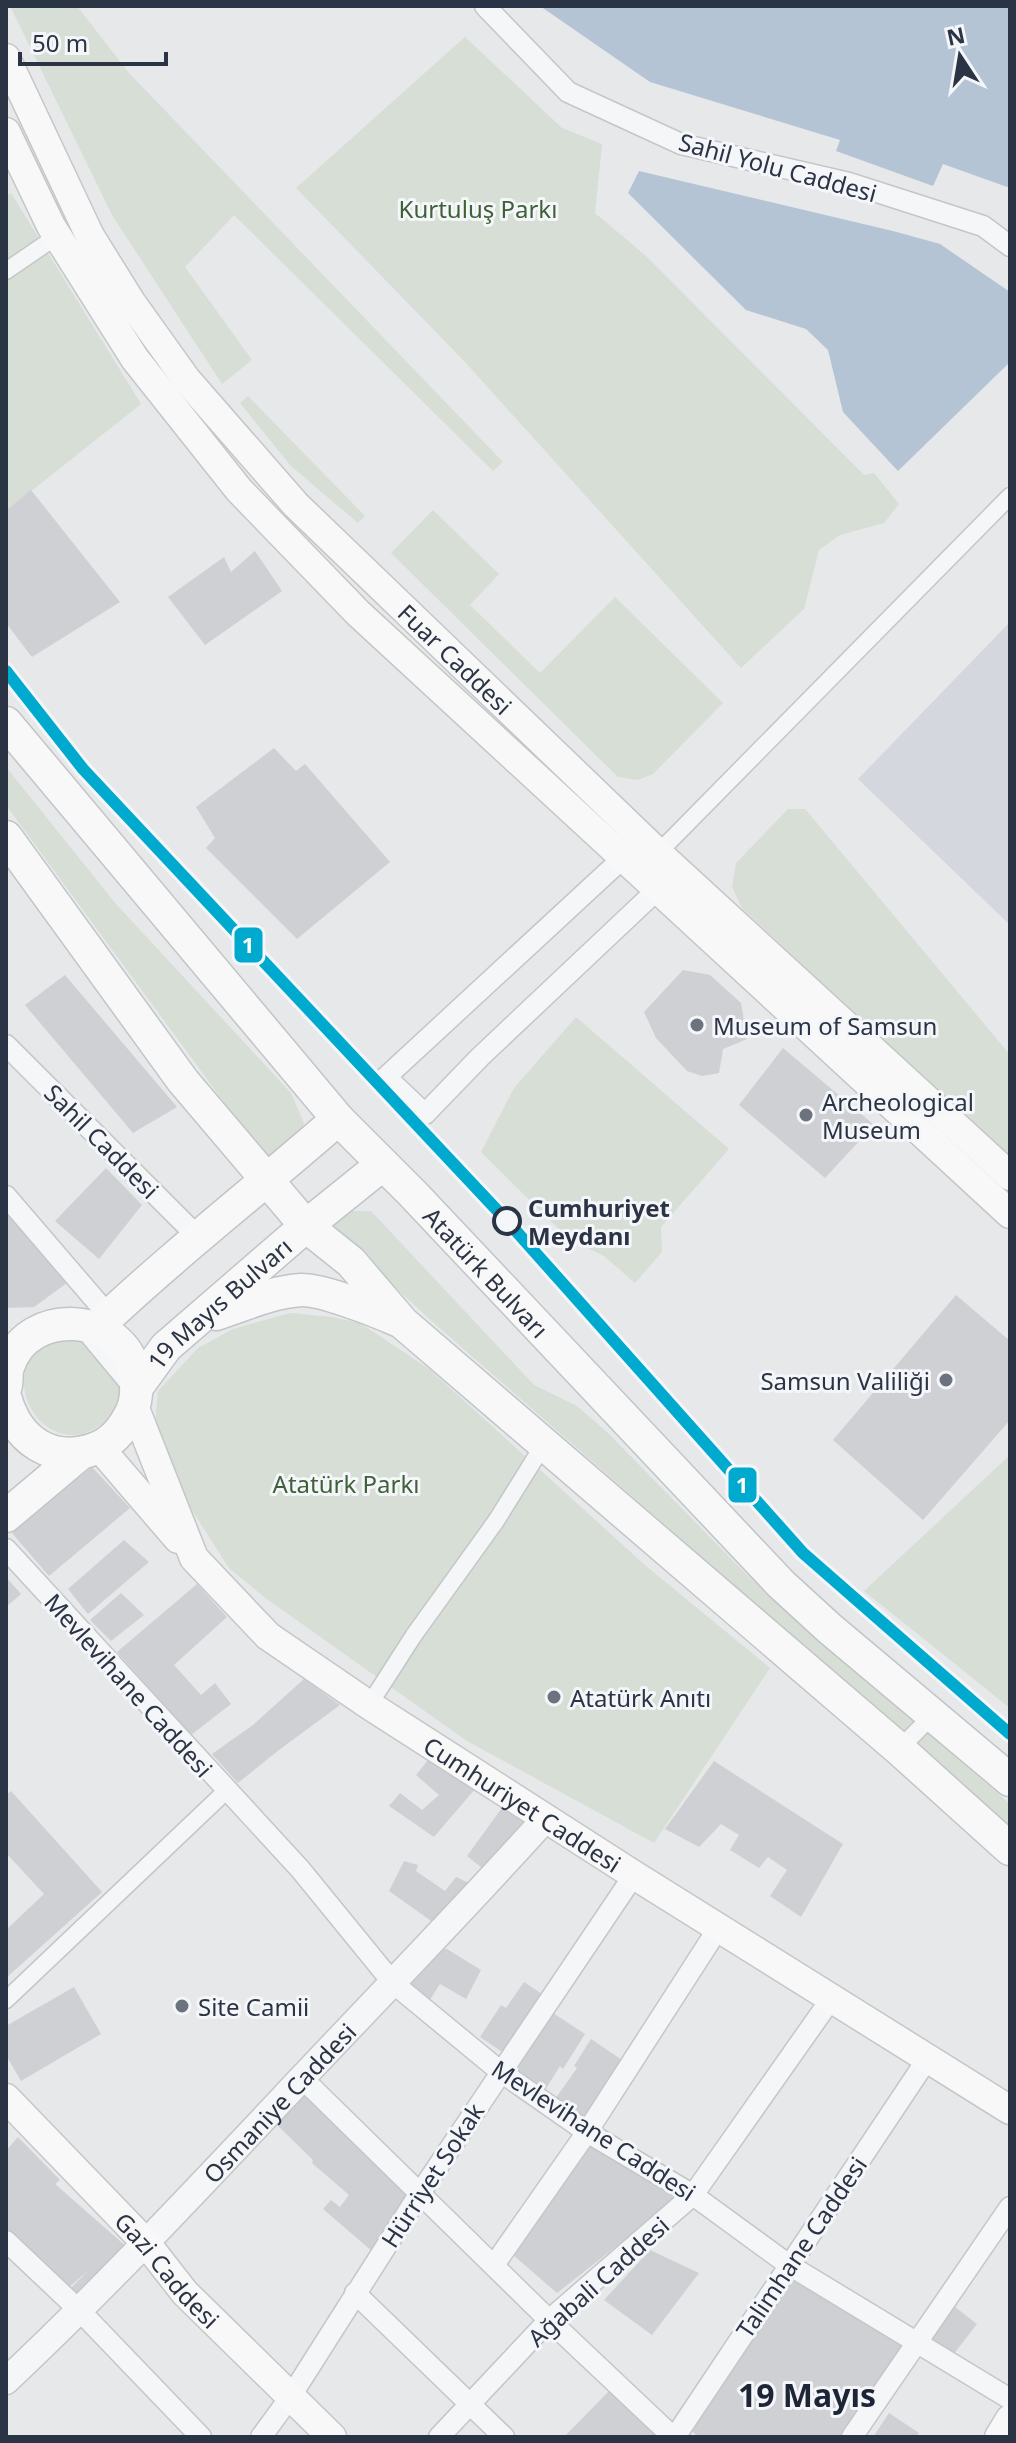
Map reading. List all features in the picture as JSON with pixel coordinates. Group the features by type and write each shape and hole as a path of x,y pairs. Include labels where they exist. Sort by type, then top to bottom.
{"main road":[{"name":"Fuar Caddesi","path":"6,58 90,236 131,302 186,379 296,505 658,853 1010,1176"},
{"name":"Fuar Caddesi","path":"6,132 57,236 135,359 239,490 358,613 1010,1214"},
{"name":"Atatürk Bulvarı","path":"6,723 338,1119 781,1584 1010,1780"},
{"path":"6,837 183,1081 306,1226 351,1262 403,1323 899,1749 1010,1849"},
{"path":"7,1372 19,1347 35,1333 54,1324 88,1319 267,1182 338,1119"},
{"name":"19 Mayıs Bulvarı","path":"90,1450 115,1437 127,1423 166,1347 383,1164"},
{"path":"198,1320 258,1298 304,1290 369,1308 403,1323"},
{"path":"88,1319 113,1337 125,1351 134,1369 138,1398"},
{"name":"Cumhuriyet Caddesi","path":"138,1398 194,1558 268,1636 369,1705 634,1875 1010,2110"},
{"path":"6,1401 22,1433 39,1446 60,1453 90,1450"},
{"path":"6,1516 90,1450"},
{"path":"90,1450 194,1558"},
{"name":"Gazi Caddesi","path":"6,2098 146,2243 185,2293 332,2437"},
{"path":"999,2437 1010,2419"}],"street":[{"name":"Sahil Yolu Caddesi","path":"485,6 568,92 681,144 849,183 983,226 1010,246"},
{"path":"6,271 57,236"},
{"path":"658,853 1010,496"},
{"path":"623,858 386,1077 425,1114 480,1057 657,890"},
{"name":"Sahil Caddesi","path":"6,1045 198,1237"},
{"path":"6,1196 88,1319"},
{"path":"369,1705 414,1635 496,1521 544,1444"},
{"name":"Mevlevihane Caddesi","path":"6,1549 300,1869 393,1983 501,2072 587,2132 693,2195 789,2265 1010,2399"},
{"path":"899,1749 934,1714"},
{"path":"6,2000 226,1791"},
{"name":"Osmaniye Caddesi","path":"6,2381 146,2243 459,1915 546,1818"},
{"name":"Hürriyet Sokak","path":"261,2437 291,2396 420,2193 634,1875"},
{"path":"494,2265 587,2132 719,1927"},
{"name":"Ağabali Caddesi","path":"439,2437 549,2320 693,2195 831,1999"},
{"name":"Talimhane Caddesi","path":"674,2437 928,2058"},
{"path":"302,2078 549,2320 674,2437"},
{"path":"852,2437 1010,2207"},
{"path":"6,2241 80,2311 201,2437"},
{"path":"355,2293 504,2437"}],"shaded area":[{"path":"1010,622 1010,925 858,779"}],"green space":[{"path":"10,6 77,6 129,73 503,462 493,471 234,215 185,267 252,360 222,384 112,215"},
{"name":"Kurtuluş Parkı","path":"465,37 562,128 602,144 595,213 645,255 864,475 874,473 899,504 884,523 840,535 819,550 804,609 741,668 465,362 296,188"},
{"path":"11,193 141,404 6,511 6,196"},
{"path":"248,396 365,516 358,523 291,466 240,403"},
{"path":"433,510 499,574 470,605 540,673 615,597 723,703 653,774 638,780 618,777 391,553"},
{"path":"6,767 116,904 291,1093 304,1123 300,1139 270,1158 226,1105 6,805"},
{"path":"788,809 805,809 1010,1055 1010,1159 742,908 732,887 736,863"},
{"path":"576,1017 729,1149 661,1227 662,1252 635,1283 604,1256 569,1239 481,1152 514,1088"},
{"path":"342,1211 371,1211 534,1385 577,1406 608,1433 745,1573 1010,1804 1010,1826 435,1324 336,1233 333,1218"},
{"name":"Atatürk Parkı","path":"290,1313 360,1323 429,1369 646,1566 770,1668 654,1843 467,1741 264,1597 229,1568 163,1465 155,1424 158,1391 198,1348 233,1329"},
{"path":"69,1334 101,1344 121,1390 116,1408 104,1422 86,1433 68,1435 51,1429 38,1418 24,1386 26,1367 35,1350"},
{"path":"1010,1455 1010,1708 864,1591"}],"water":[{"path":"540,6 1010,6 1010,188 943,164 933,186 836,151 840,140 650,82"},
{"path":"639,171 940,244 1010,292 1010,362 898,471 843,412 828,350 806,329 746,310 628,193"}],"building":[{"path":"31,490 120,602 32,657 6,623 6,511"},
{"path":"255,551 282,591 205,645 168,597 224,557 231,572"},
{"path":"274,748 296,771 305,764 390,862 297,939 206,848 215,838 196,807"},
{"name":"Museum of Samsun","path":"683,970 710,975 741,1003 747,1039 723,1049 719,1073 702,1076 687,1071 656,1038 644,1012"},
{"path":"65,975 177,1107 133,1133 25,1005"},
{"name":"Archeological Museum","path":"783,1048 874,1125 825,1178 739,1105"},
{"path":"106,1168 142,1205 99,1259 55,1221"},
{"path":"6,1202 74,1278 34,1307 6,1308"},
{"name":"Samsun Valiliği","path":"956,1295 1010,1341 1010,1420 923,1520 833,1440"},
{"path":"92,1467 130,1508 49,1576 12,1533"},
{"path":"124,1540 149,1562 88,1614 68,1589"},
{"path":"6,1577 21,1594 6,1607"},
{"path":"197,1584 227,1617 174,1665 201,1695 215,1683 231,1704 191,1735 117,1652"},
{"path":"121,1593 144,1615 111,1641 90,1620"},
{"path":"304,1679 340,1705 238,1783 212,1754 253,1725"},
{"path":"429,1759 475,1789 434,1837 389,1806 400,1793 422,1810 439,1795 416,1775"},
{"path":"714,1761 843,1844 801,1917 770,1896 787,1870 768,1857 759,1868 730,1850 739,1835 721,1824 699,1847 665,1829"},
{"path":"11,1791 102,1892 6,1978 6,1930 44,1894 6,1853 6,1795"},
{"path":"504,1805 531,1825 486,1871 467,1856"},
{"path":"404,1861 418,1865 416,1871 445,1891 456,1877 471,1884 434,1923 389,1891"},
{"path":"439,1949 447,1949 481,1970 466,1999 440,1984 426,2006 403,1986"},
{"path":"524,1982 545,1996 507,2055 480,2037 501,2005 506,2008"},
{"path":"74,1987 101,2034 21,2081 6,2055 6,2026"},
{"path":"553,2013 585,2034 540,2098 510,2080"},
{"path":"591,2039 628,2064 585,2127 551,2105 577,2068 574,2066"},
{"path":"315,2081 424,2184 372,2251 323,2209 331,2200 340,2207 349,2195 312,2163 313,2160 275,2123"},
{"path":"18,2137 60,2180 55,2184 128,2248 77,2297 67,2292 90,2269 67,2289 40,2265 6,2227 6,2151"},
{"path":"590,2145 679,2197 557,2293 512,2254"},
{"path":"650,2250 699,2273 652,2335 604,2300"},
{"path":"794,2274 908,2347 847,2437 698,2437 692,2431"},
{"path":"955,2307 977,2324 953,2355 931,2338"},
{"path":"613,2387 664,2437 564,2437"},
{"path":"889,2413 919,2433 916,2437 873,2437"}],"transit line":[{"name":"1","path":"6,671 83,769 508,1222 803,1553 1010,1734"}],"place":[{"name":"Museum of Samsun","path":"697,1025"},
{"name":"Archeological Museum","path":"806,1115"},
{"name":"Cumhuriyet Meydanı","path":"507,1221"},
{"name":"Samsun Valiliği","path":"946,1380"},
{"name":"Atatürk Anıtı","path":"554,1697"},
{"name":"Site Camii","path":"182,2006"}],"district":[{"name":"19 Mayıs","path":"807,2394"}]}
